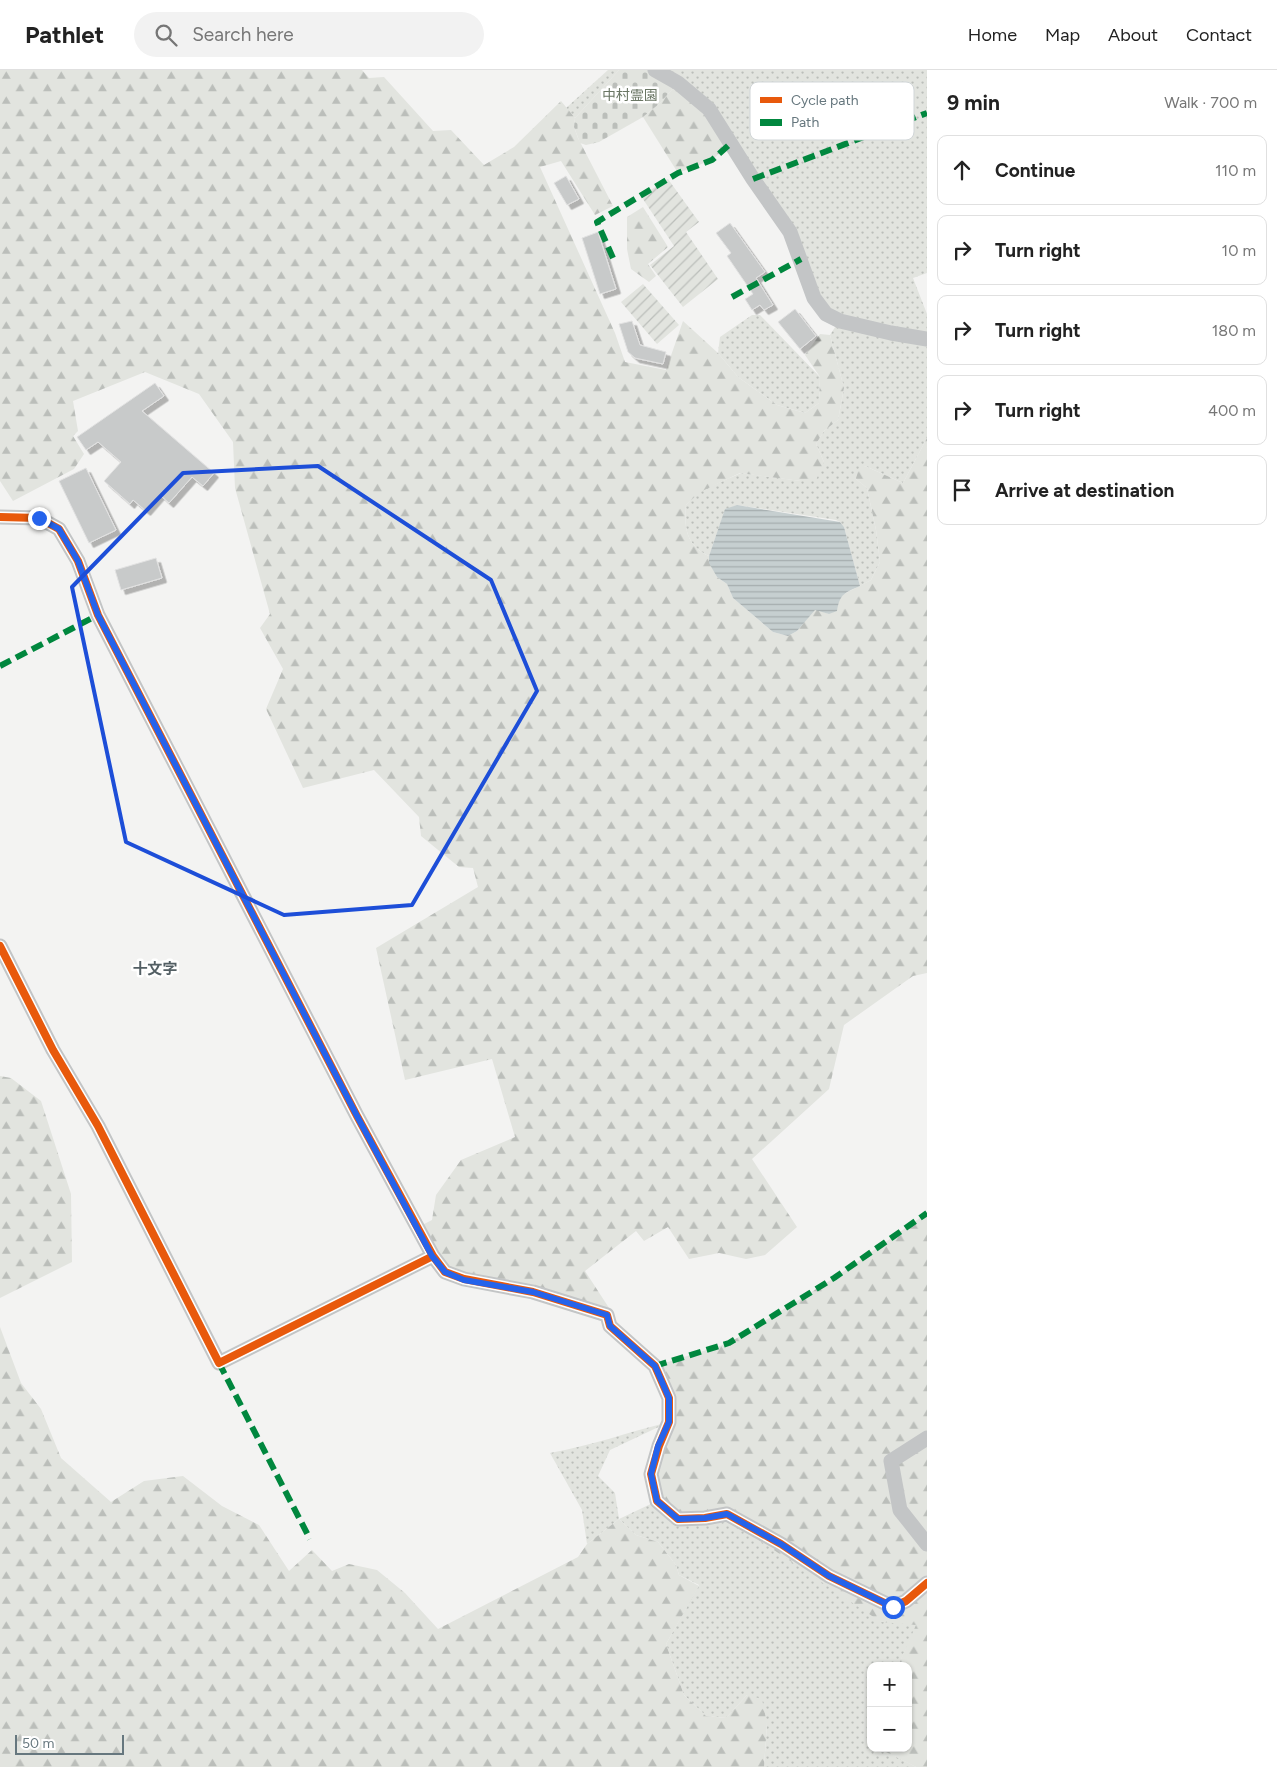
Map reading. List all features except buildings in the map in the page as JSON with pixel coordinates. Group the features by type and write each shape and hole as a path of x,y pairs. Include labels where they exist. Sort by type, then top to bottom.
{"street":[{"path":"655,70 678,83 709,109 753,179 790,232 814,298 826,314 840,322 927,340"},
{"path":"0,517 39,518 59,529 78,561 98,615 357,1116 432,1256 445,1272 464,1280 533,1292 607,1315 610,1326 655,1366 669,1398 669,1422 658,1446 651,1474 657,1501 678,1519 705,1518 727,1514 781,1544 829,1576 893,1607 906,1601 927,1583"},
{"path":"0,946 53,1050 98,1126 219,1363 432,1256"},
{"path":"927,1438 891,1461 900,1510 927,1544"}],"highlighted area":[{"path":"318,466 491,580 537,691 412,905 284,915 126,842 72,587 183,473"}],"green space":[{"path":"0,70 362,70 369,78 384,77 433,131 451,130 484,165 514,147 561,101 575,118 574,127 578,138 613,206 595,215 561,161 540,167 615,333 625,362 666,370 683,321 718,353 738,377 777,405 805,413 819,403 820,377 805,355 820,334 830,335 844,388 838,420 824,431 816,444 824,462 816,480 801,481 740,473 700,492 686,505 686,528 695,547 709,556 710,563 717,577 727,584 733,598 773,632 788,636 797,631 815,609 829,614 842,595 871,580 880,562 876,530 867,488 856,479 858,470 865,466 903,483 927,438 927,973 913,976 844,1025 829,1089 752,1159 797,1227 765,1255 746,1259 719,1253 689,1259 668,1227 644,1241 636,1231 585,1271 611,1311 445,1272 418,1227 432,1220 436,1195 461,1160 515,1137 492,1059 405,1080 376,948 478,887 473,868 459,867 421,836 419,817 374,770 303,788 266,709 283,669 260,628 270,614 235,488 233,442 199,394 145,372 73,401 78,431 73,436 84,454 74,469 13,501 0,481"},
{"path":"608,70 619,70 575,118 566,108"},
{"name":"中村霊園","path":"619,70 655,70 678,83 659,104 643,117 599,142 586,145 580,143 574,127 575,118"},
{"path":"655,70 927,70 927,273 913,278 927,314 927,438 903,483 865,466 856,479 867,488 876,530 880,562 871,580 860,586 844,527 836,520 737,505 725,510 709,556 695,547 686,528 686,505 700,491 741,473 801,481 824,462 816,444 824,431 838,420 844,388 830,335 839,321 826,314 801,259 753,179"},
{"path":"678,83 731,143 712,160 678,173 643,117 659,104"},
{"path":"668,179 699,222 686,232 718,279 683,307 650,265 674,246 641,196"},
{"path":"643,207 668,247 648,264 656,276 649,282 631,269 627,249 627,217"},
{"path":"643,284 679,325 657,344 621,302"},
{"path":"752,315 760,315 820,377 819,403 805,413 777,405 738,377 718,353 720,337"},
{"path":"0,1076 11,1078 41,1101 71,1194 72,1262 0,1298"},
{"path":"927,1213 927,1767 916,1767 886,1752 912,1752 912,1662 900,1662 916,1625 881,1622 741,1528 727,1515 678,1519 657,1501 659,1446 669,1422 655,1366 729,1343 834,1278"},
{"path":"0,1327 21,1383 41,1409 61,1458 111,1502 144,1481 183,1476 222,1506 259,1525 289,1571 312,1550 332,1571 349,1564 377,1570 405,1593 438,1629 578,1557 587,1544 619,1519 636,1535 658,1542 676,1565 679,1575 699,1586 666,1644 684,1695 706,1716 726,1718 747,1695 762,1699 767,1724 764,1767 0,1767"},
{"path":"669,1422 610,1450 598,1476 615,1493 619,1519 587,1544 582,1510 550,1453 595,1443"},
{"path":"657,1501 727,1514 917,1625 900,1662 867,1662 867,1752 887,1752 916,1767 764,1767 767,1724 747,1695 726,1718 706,1716 684,1695 666,1644 699,1585 679,1575 676,1565 658,1542 636,1535 619,1519"}],"shaded area":[{"path":"737,505 840,522 844,527 860,586 844,594 837,611 829,614 815,610 797,631 788,636 773,632 733,598 727,584 717,577 709,563 709,556 725,509"}],"marked path":[{"path":"914,118 927,113"},
{"path":"753,179 856,140"},
{"path":"613,258 597,222 678,173 712,160 731,143"},
{"path":"732,297 801,259"},
{"path":"0,666 98,615"},
{"path":"655,1366 729,1343 834,1278 927,1213"},
{"path":"219,1363 310,1539"}],"cycle path":[{"path":"0,517 39,518 59,529 78,561 98,615 357,1116 433,1256 445,1272 464,1279 533,1292 607,1315 610,1326 655,1366 669,1398 669,1422 659,1446 651,1474 657,1501 678,1519 705,1518 727,1514 781,1544 829,1576 893,1607 906,1601 927,1583"},
{"path":"0,946 53,1050 98,1126 219,1363 433,1256"}],"district":[{"name":"十文字","path":"155,969"}],"route":[{"path":"39,518 59,529 78,561 98,615 357,1116 432,1256 445,1272 464,1280 502,1285 533,1292 607,1315 610,1326 655,1366 669,1398 669,1422 658,1446 651,1474 657,1501 678,1519 705,1518 727,1514 781,1544 829,1576 893,1607"}]}
